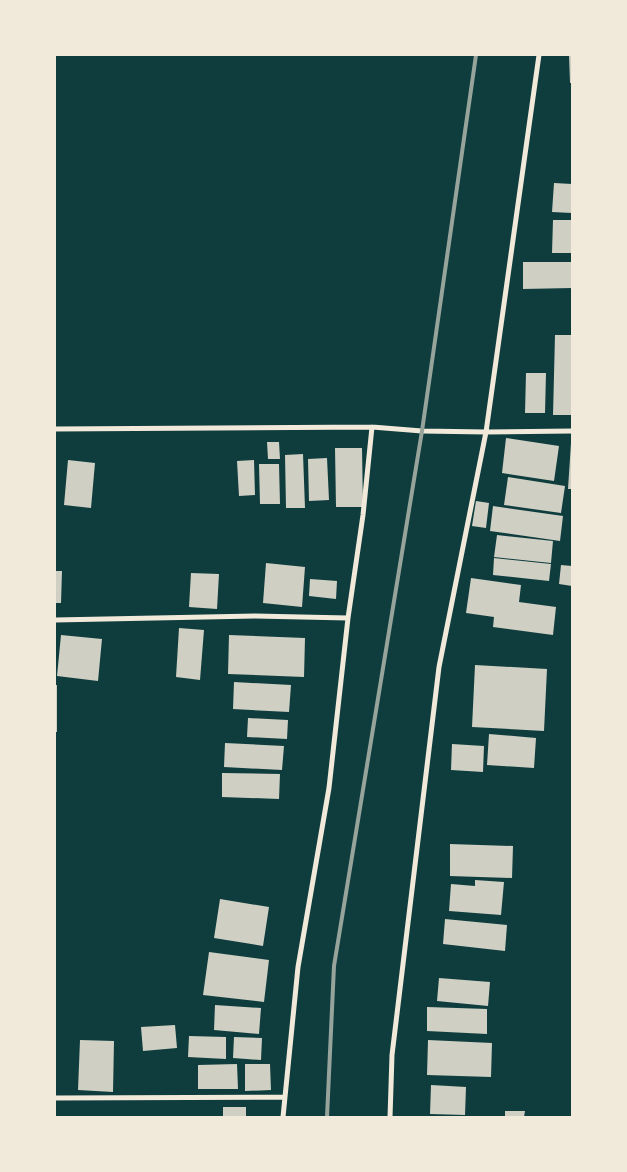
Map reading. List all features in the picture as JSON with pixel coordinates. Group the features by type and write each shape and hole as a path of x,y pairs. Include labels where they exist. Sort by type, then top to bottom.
{"street":[{"path":"390,1117 392,1055 439,666 486,432 539,55"},
{"path":"283,1117 298,967 329,788 372,427"},
{"path":"55,429 372,427 422,431 572,431"},
{"path":"55,620 255,616 348,618"},
{"path":"55,1098 285,1097"}],"building":[{"path":"569,55 572,55 572,83 570,83"},
{"path":"554,183 572,184 572,213 552,212"},
{"path":"553,220 572,220 572,253 552,253"},
{"path":"523,262 572,262 572,288 523,289"},
{"path":"555,335 572,335 572,415 553,415"},
{"path":"526,373 546,373 545,413 525,413"},
{"path":"506,438 559,446 554,481 502,473"},
{"path":"267,442 279,442 280,459 268,459"},
{"path":"571,443 572,489 568,489"},
{"path":"335,448 362,448 363,507 336,507"},
{"path":"303,454 305,508 286,508 285,455"},
{"path":"327,458 329,500 309,501 308,459"},
{"path":"68,460 95,463 91,508 64,505"},
{"path":"254,460 255,495 239,496 237,461"},
{"path":"259,464 279,464 280,504 260,504"},
{"path":"508,477 565,486 561,513 504,505"},
{"path":"476,501 489,503 486,528 472,526"},
{"path":"493,506 563,516 560,541 490,531"},
{"path":"497,535 553,541 551,563 494,557"},
{"path":"494,558 551,564 549,581 493,575"},
{"path":"266,563 305,567 302,607 263,603"},
{"path":"561,565 572,566 572,586 559,584"},
{"path":"55,571 62,571 61,603 55,603"},
{"path":"191,573 219,574 217,609 189,607"},
{"path":"471,578 521,585 519,602 556,607 553,635 493,627 494,617 466,613"},
{"path":"310,579 337,581 336,599 309,596"},
{"path":"179,628 204,630 200,680 176,677"},
{"path":"61,635 102,639 98,681 57,676"},
{"path":"229,635 305,638 304,677 228,674"},
{"path":"475,665 547,669 544,731 472,727"},
{"path":"234,682 291,685 289,712 233,709"},
{"path":"55,685 57,685 57,732 55,732"},
{"path":"248,718 288,720 287,739 247,737"},
{"path":"489,734 536,738 534,768 487,765"},
{"path":"225,743 284,746 282,770 224,767"},
{"path":"452,744 484,746 483,772 451,770"},
{"path":"222,773 280,774 279,799 222,797"},
{"path":"450,844 513,846 512,878 450,876"},
{"path":"475,880 504,882 501,915 449,911 451,884 475,886"},
{"path":"220,899 269,907 263,946 214,938"},
{"path":"445,919 507,925 505,951 443,944"},
{"path":"209,952 269,960 264,1002 203,995"},
{"path":"439,978 490,982 488,1006 437,1001"},
{"path":"215,1005 261,1008 259,1034 214,1030"},
{"path":"427,1007 487,1009 487,1034 427,1031"},
{"path":"175,1025 177,1048 143,1051 141,1027"},
{"path":"189,1036 226,1037 226,1059 188,1057"},
{"path":"234,1037 262,1038 261,1060 233,1058"},
{"path":"80,1040 114,1041 113,1092 78,1090"},
{"path":"428,1040 492,1043 491,1077 427,1075"},
{"path":"237,1064 238,1089 198,1089 198,1065"},
{"path":"245,1064 270,1064 271,1090 245,1091"},
{"path":"431,1085 466,1087 465,1115 430,1114"},
{"path":"223,1107 246,1107 246,1117 223,1117"},
{"path":"505,1111 525,1111 524,1117 505,1117"}],"railway":[{"path":"327,1117 334,966 422,431 476,55"}]}
